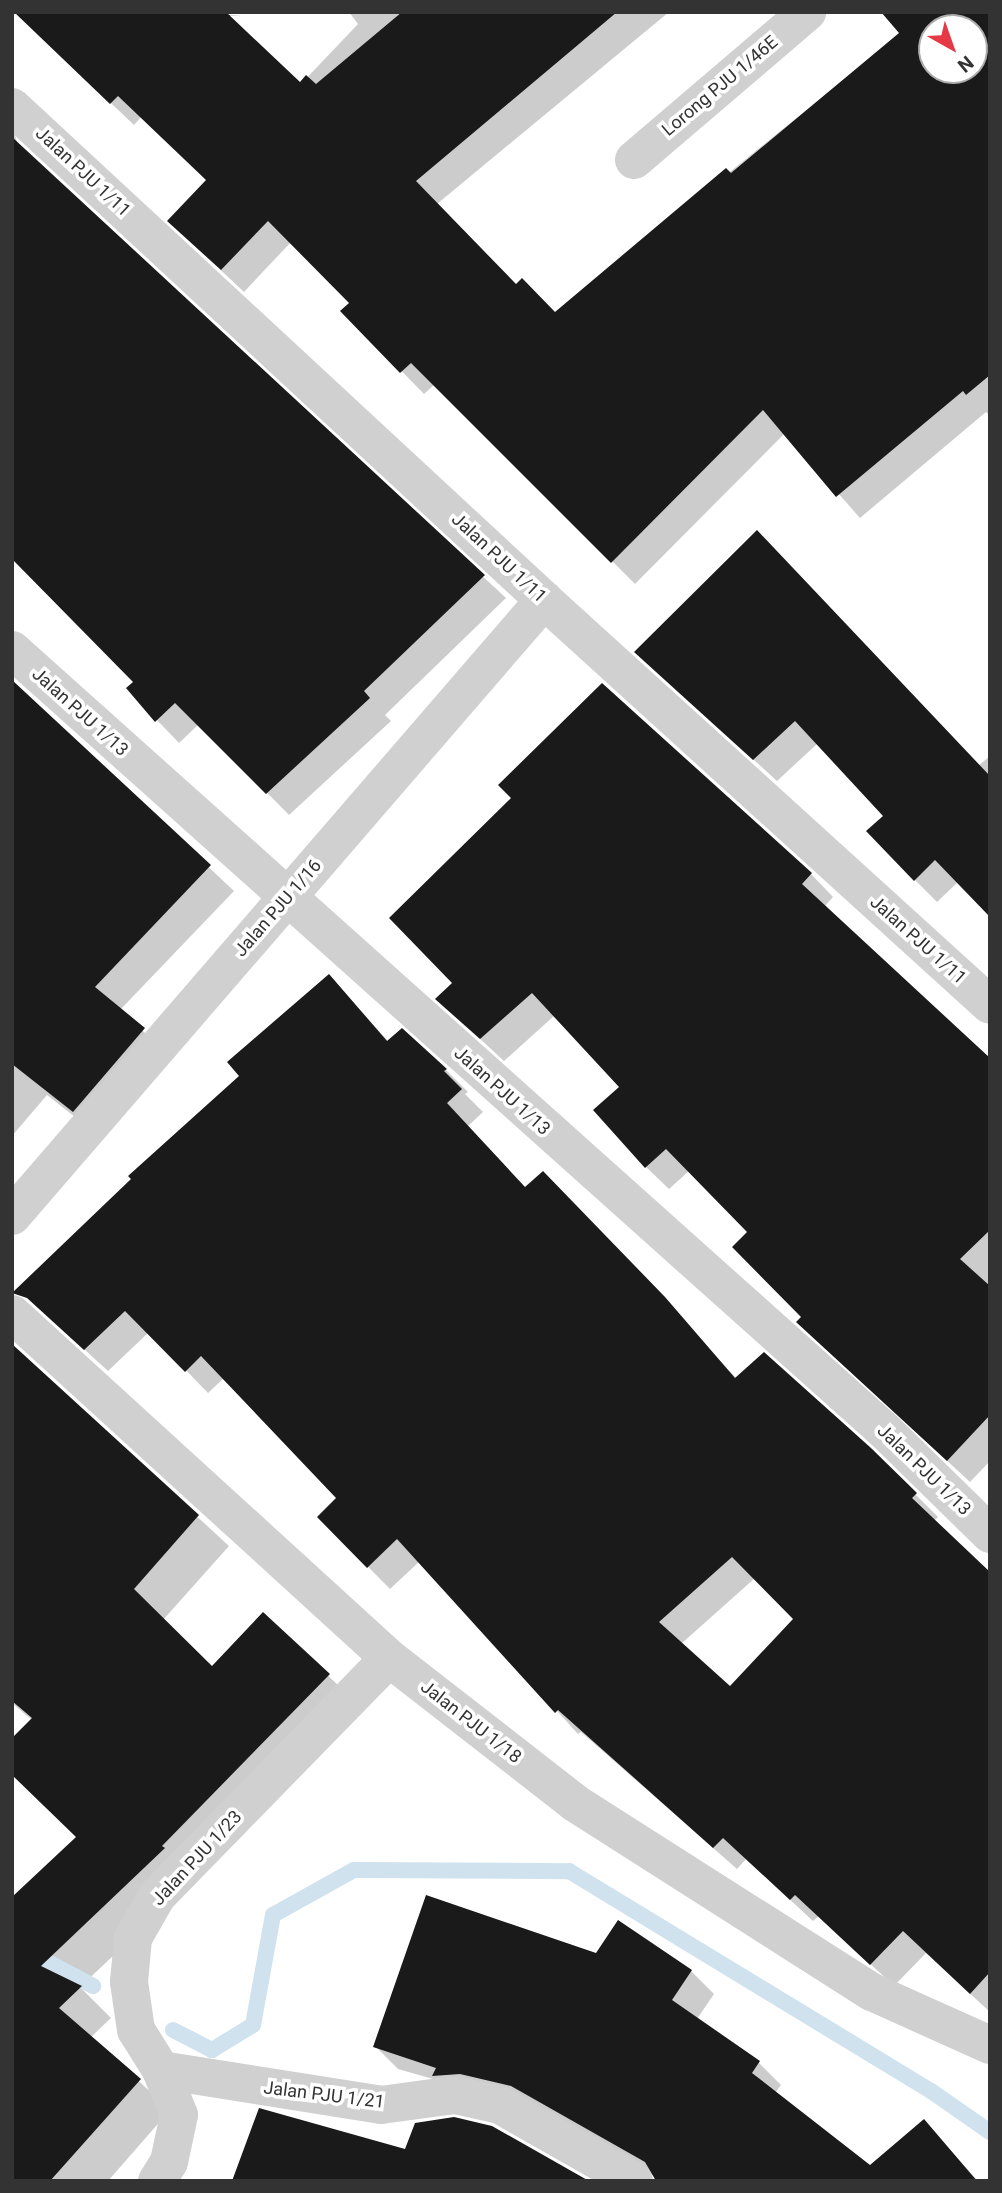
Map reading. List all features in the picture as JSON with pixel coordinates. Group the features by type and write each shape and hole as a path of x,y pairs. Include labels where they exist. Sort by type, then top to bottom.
{"street":[{"name":"Lorong PJU 1/46E","path":"634,160 807,12"},
{"name":"Jalan PJU 1/11","path":"12,107 544,600 990,1005"},
{"name":"Jalan PJU 1/16","path":"12,1216 544,600"},
{"name":"Jalan PJU 1/13","path":"12,650 286,899 886,1432 990,1534"},
{"name":"Jalan PJU 1/18","path":"12,1314 389,1658 587,1810 872,1993 990,2045"},
{"name":"Jalan PJU 1/23","path":"157,2181 169,2162 178,2115 162,2070 136,2030 129,1982 133,1938 157,1896 389,1658"},
{"name":"Jalan PJU 1/21","path":"162,2070 381,2105 455,2095 500,2105 634,2181"}],"building":[{"path":"14,12 226,12 300,82 306,75 316,84 402,12 617,12 416,181 516,284 522,278 555,312 726,168 731,173 899,33 881,12 990,12 990,375 966,395 963,391 836,497 763,410 611,563 411,363 400,373 340,311 349,303 268,221 221,270 167,221 206,180 118,96 110,104"},
{"path":"12,137 485,575 364,691 370,698 266,794 175,703 155,722 126,688 133,682 12,559"},
{"path":"757,530 990,776 990,917 935,860 914,881 866,831 883,816 795,721 753,760 634,652"},
{"path":"12,680 211,865 95,987 145,1028 73,1112 12,1064"},
{"path":"602,683 812,873 802,884 990,1058 990,1230 960,1259 990,1286 990,1415 947,1461 796,1322 801,1317 732,1247 747,1232 666,1149 645,1168 593,1110 619,1087 532,993 480,1039 435,999 452,983 389,918 511,798 498,785"},
{"path":"329,974 387,1041 402,1028 447,1069 444,1071 462,1089 447,1103 525,1187 543,1171 665,1297 735,1378 764,1352 871,1448 917,1493 912,1498 990,1572 990,1972 970,1994 903,1931 870,1965 795,1895 790,1900 723,1838 713,1848 558,1710 555,1713 397,1539 367,1568 317,1517 336,1498 201,1356 185,1372 125,1311 84,1350 27,1298 12,1293 131,1179 128,1176 239,1076 227,1062","holes":["732,1557 793,1619 730,1686 659,1622"]},
{"path":"12,1344 199,1515 134,1589 212,1666 263,1612 330,1674 162,1846 165,1848 41,1966 82,1986 59,2008 141,2079 50,2181 12,2181 12,1897 76,1837 12,1775 12,1738 32,1718 12,1701"},
{"path":"426,1895 596,1953 618,1920 692,1970 672,2000 760,2061 752,2073 870,2165 924,2119 977,2181 656,2181 645,2162 511,2086 460,2074 432,2076 436,2068 373,2047"},
{"path":"259,2108 405,2149 415,2123 454,2117 492,2126 589,2181 232,2181"}],"waterway":[{"path":"173,2030 212,2050 253,2025 273,1915 354,1870 569,1871 931,2091 990,2132"},
{"path":"27,1951 93,1986"}]}
